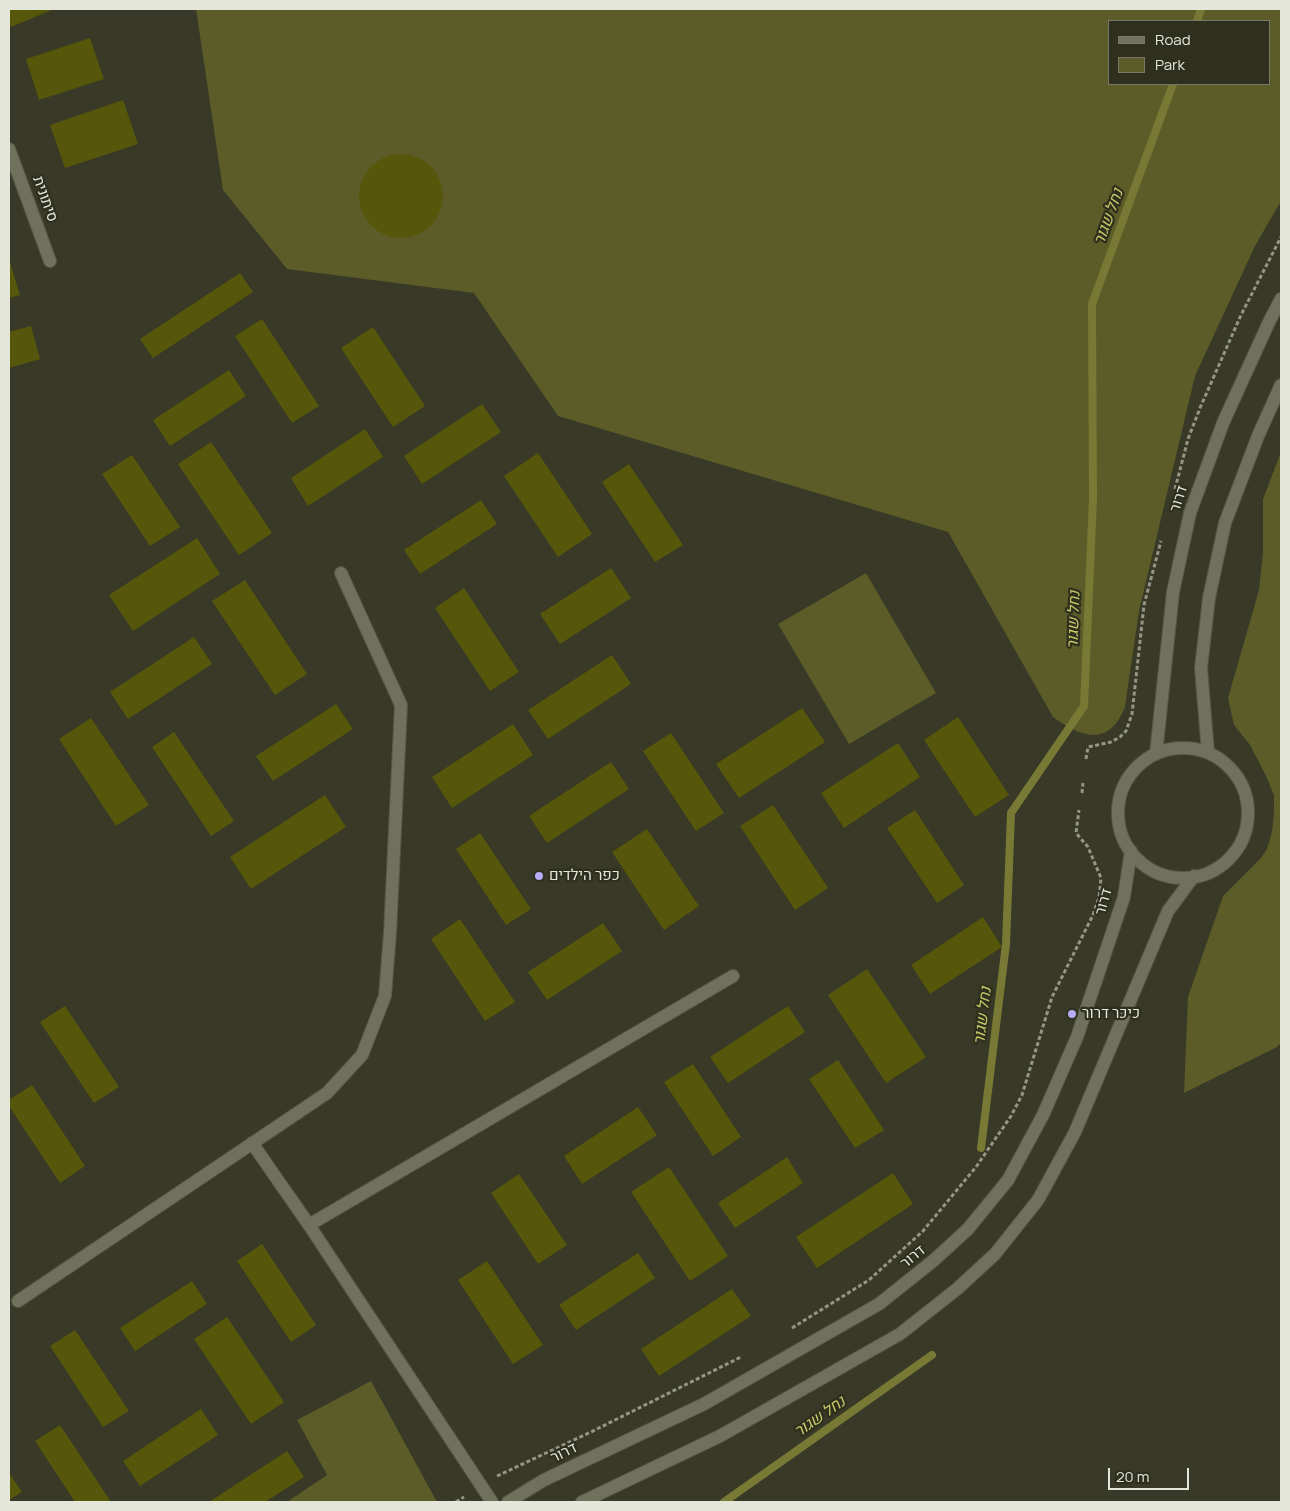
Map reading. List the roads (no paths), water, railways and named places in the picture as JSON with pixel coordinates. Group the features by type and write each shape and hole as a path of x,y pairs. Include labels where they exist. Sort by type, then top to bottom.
{"street":[{"name":"סיתונית","path":"9,149 50,261"},
{"name":"דרור","path":"1156,754 1173,592 1190,513 1224,423 1281,299"},
{"path":"1208,753 1201,668 1209,598 1225,524 1258,436 1281,385"},
{"path":"18,1301 327,1093 362,1055 385,996 390,933 401,705 341,573"},
{"path":"1182,748 1208,753 1221,760 1232,770 1241,783 1246,797 1248,812 1246,828 1241,842 1222,865 1208,872 1182,878 1158,872 1148,867 1131,851 1123,838 1119,825 1118,810 1120,796 1125,783 1143,761 1156,754 1182,748"},
{"name":"דרור","path":"508,1502 544,1480 704,1404 879,1304 934,1262 968,1229 1008,1180 1043,1116 1073,1046 1124,897 1131,851"},
{"path":"582,1502 720,1436 900,1334 957,1289 995,1254 1038,1200 1075,1132 1168,911 1194,876"},
{"path":"309,1225 732,976"},
{"path":"252,1143 309,1225 492,1502"}],"waterway":[{"name":"נחל שגור","path":"1197,20 1201,9"},
{"name":"נחל שגור","path":"981,1148 1006,944 1011,813 1084,706 1093,499 1092,304 1173,85"},
{"name":"נחל שגור","path":"724,1502 932,1355"}],"place":[{"name":"כפר הילדים","path":"539,876"},
{"name":"כיכר דרור","path":"1072,1014"}]}
